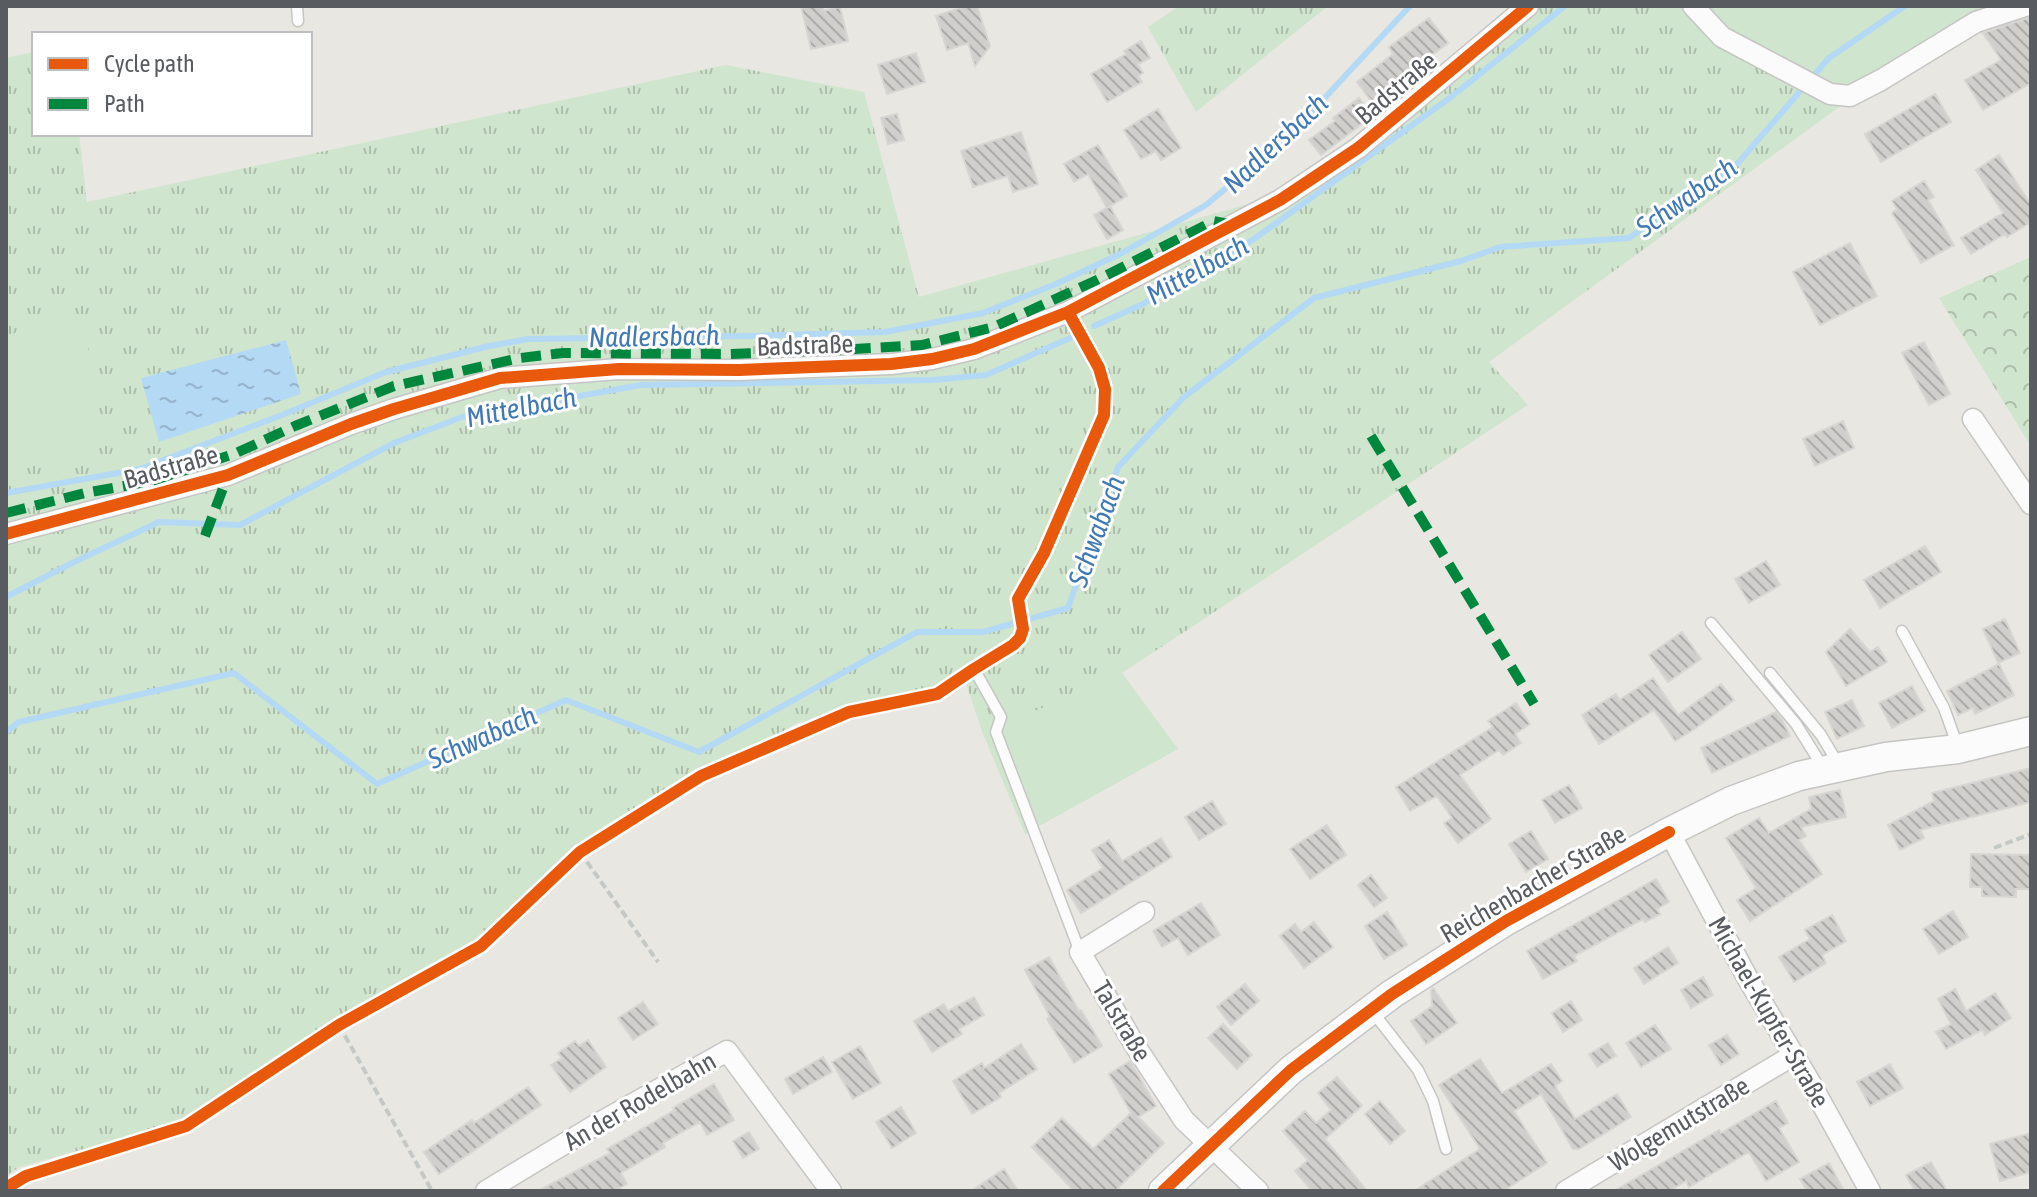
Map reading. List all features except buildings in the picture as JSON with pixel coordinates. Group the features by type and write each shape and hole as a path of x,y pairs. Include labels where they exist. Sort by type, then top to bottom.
{"main road":[{"name":"Reichenbacher Straße","path":"1163,1191 1291,1070 1392,994 1506,921 1669,832 1731,801 1799,776 1886,757 1958,749 2031,731"}],"street":[{"name":"Badstraße","path":"6,534 228,475 351,424 500,378 619,369 739,370 891,364 974,349 1068,312 1280,200 1370,138 1528,6"},
{"path":"1693,6 1722,37 1830,94 1850,96 1976,22 2025,6"},
{"path":"1973,419 2031,504"},
{"name":"Michael-Kupfer-Straße","path":"1669,832 1733,952 1870,1191"},
{"name":"Talstraße","path":"1144,912 1080,952 1184,1120 1258,1191"},
{"name":"An der Rodelbahn","path":"486,1191 727,1051 831,1191"},
{"name":"Wolgemutstraße","path":"1572,1189 1792,1056"}],"lane":[{"path":"297,6 298,21"},
{"path":"1711,623 1832,769"},
{"path":"1902,631 1944,708 1958,749"},
{"path":"974,669 1001,717 996,732 1080,952"},
{"path":"1770,673 1821,735 1832,769"},
{"path":"1371,1010 1418,1070 1433,1101 1446,1149"}],"path":[{"path":"1994,848 2031,834"},
{"path":"569,862 593,843"},
{"path":"580,852 658,962"},
{"path":"326,1033 352,1018"},
{"path":"339,1025 432,1191"}],"green space":[{"path":"1179,6 1328,6 1196,112 1148,27"},
{"path":"1522,6 1689,6 1850,99 1489,362 1528,405 1122,673 983,734 966,683 797,723 586,848 487,940 183,1122 19,1167 6,1176 6,58 32,52 32,136 79,136 87,202 726,65 864,92 919,297 1277,196"},
{"path":"1689,6 2011,6 1850,99 1694,14"},
{"path":"2031,257 2031,446 1939,298"},
{"path":"61,316 75,320 86,337 106,446 12,465 6,460 6,336"},
{"path":"1122,673 1178,749 1025,834 983,734"}],"water":[{"path":"286,340 301,394 159,442 141,378"}],"waterway":[{"name":"Nadlersbach","path":"6,493 140,469 386,372 489,346 528,339 885,332 983,313 1122,253 1206,205 1293,132 1410,6"},
{"name":"Mittelbach","path":"1094,326 1143,304 1254,239 1451,97 1565,6"},
{"name":"Schwabach","path":"6,732 19,722 234,673 377,784 566,700 699,752 917,632 983,632 1068,608 1118,467 1184,397 1314,298 1461,261 1500,247 1629,238 1738,163 1829,58 1905,6"},
{"name":"Mittelbach","path":"6,597 159,522 240,525 394,443 462,417 641,385 933,380 986,375 1070,338"}],"marked path":[{"path":"6,513 85,493 152,481 234,454 394,386 520,358 563,353 729,354 922,345 994,327 1214,221 1234,225"},
{"path":"1371,436 1534,704"},
{"path":"205,536 228,475"}],"cycle path":[{"path":"6,534 228,475 351,424 500,378 619,369 739,370 891,364 974,349 1068,312 1280,200 1358,148 1528,6"},
{"path":"6,1188 26,1176 186,1126 339,1025 481,946 580,852 701,776 849,712 937,694 1013,645 1023,629 1018,599 1044,553 1104,415 1105,389 1099,368 1068,312"},
{"path":"1163,1191 1291,1070 1392,994 1506,921 1669,832"}]}
